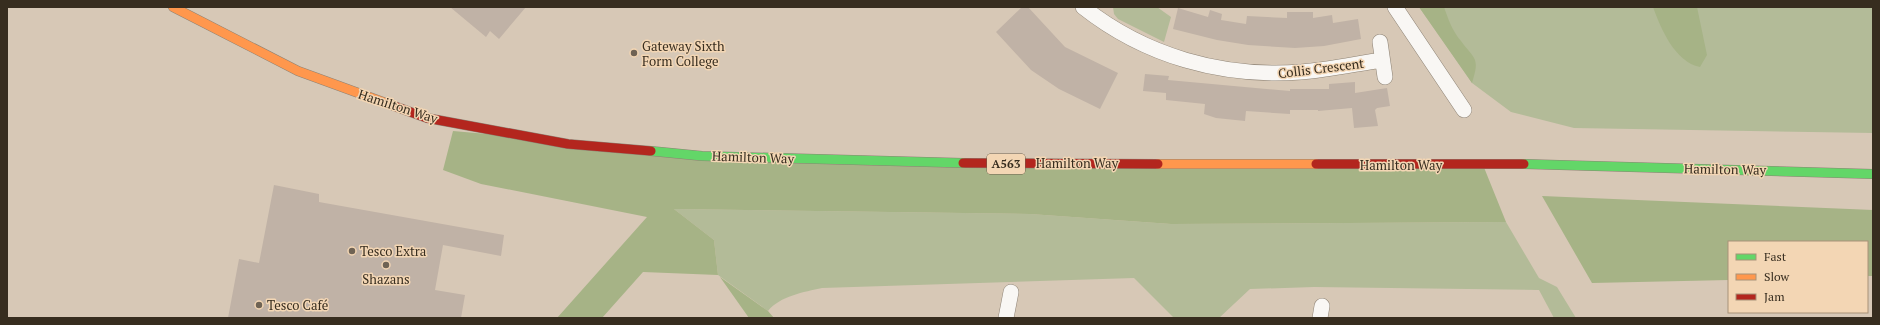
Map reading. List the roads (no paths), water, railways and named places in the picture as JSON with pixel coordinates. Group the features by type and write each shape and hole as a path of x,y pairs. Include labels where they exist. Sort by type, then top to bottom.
{"highway":[{"name":"Hamilton Way","path":"173,7 298,72 427,118 568,144 702,156 987,164 1520,164 1870,172"}],"street":[{"path":"1395,7 1464,110"},
{"name":"Collis Crescent","path":"1092,10 1125,35 1156,51 1189,62 1234,71 1266,74 1303,72 1382,60"},
{"name":"Collis Crescent","path":"1380,42 1385,78"},
{"path":"1006,318 1011,292"}],"place":[{"name":"Gateway Sixth Form College","path":"634,53"},
{"name":"Tesco Extra","path":"352,251"},
{"name":"Shazans","path":"386,265"},
{"name":"Tesco Café","path":"259,305"}]}
